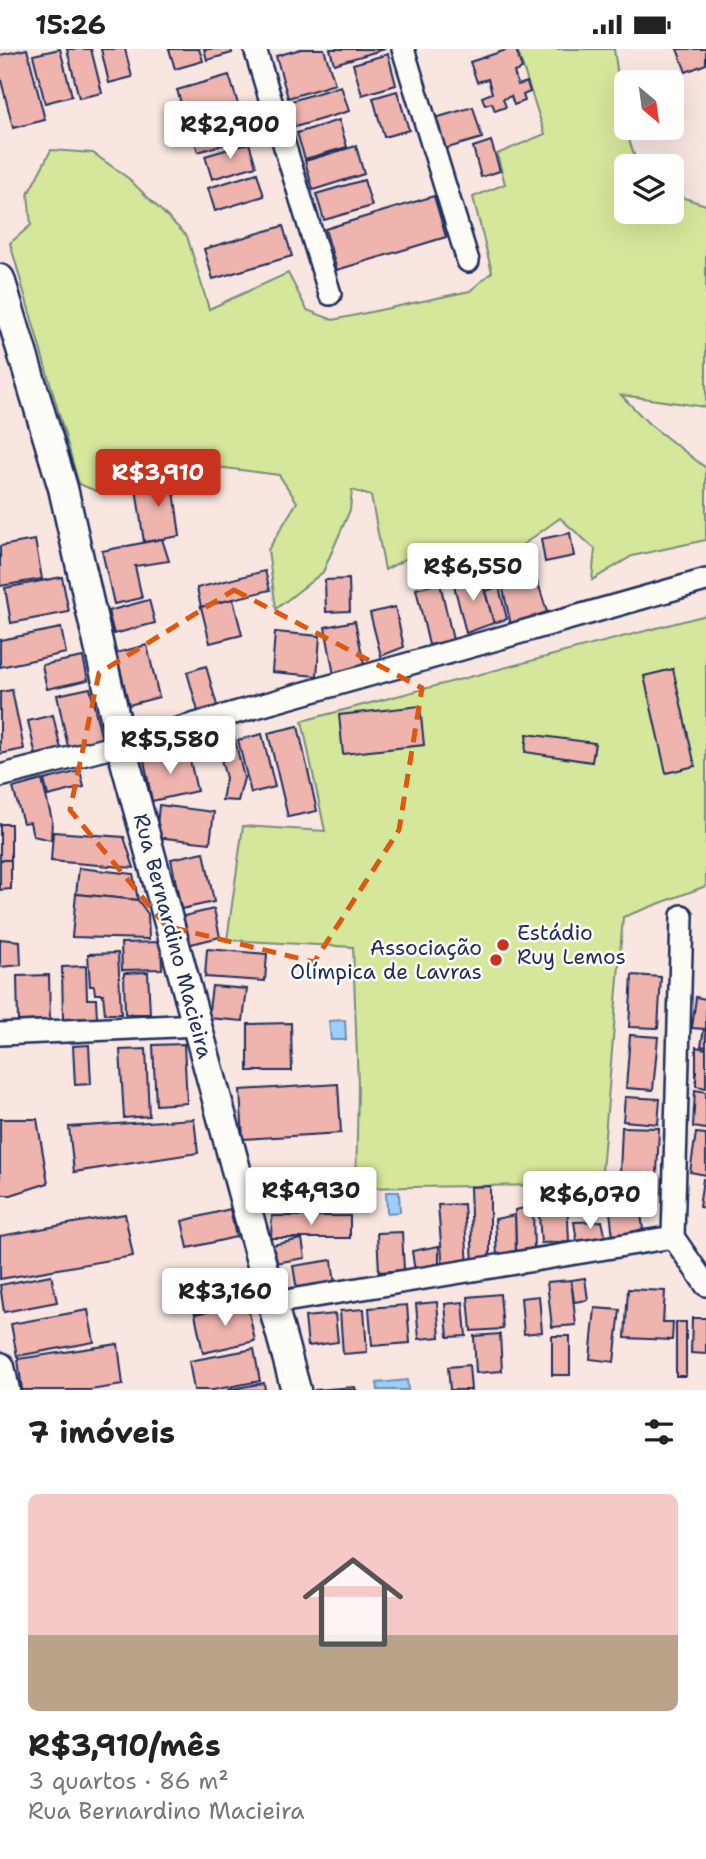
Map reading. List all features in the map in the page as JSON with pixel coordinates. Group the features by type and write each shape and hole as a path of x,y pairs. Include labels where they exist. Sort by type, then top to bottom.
{"main road":[{"name":"Rua Bernardino Macieira","path":"0,279 64,488 121,745 296,1390"},
{"path":"0,1367 5,1390"}],"street":[{"path":"255,49 330,294"},
{"path":"402,49 468,261"},
{"path":"0,776 121,745 706,580"},
{"path":"682,916 673,1237 706,1284"},
{"path":"0,1034 198,1025"},
{"path":"273,1303 673,1237"}],"highlighted area":[{"path":"234,590 422,688 399,830 314,962 166,926 70,810 99,673"}],"green space":[{"path":"517,49 614,49 617,70 614,70 614,140 629,140 634,154 614,154 614,224 684,224 684,198 706,205 706,407 621,395 649,424 706,468 706,540 632,556 592,580 595,549 560,518 510,554 474,547 422,550 385,570 371,496 352,490 350,510 323,572 276,609 268,550 297,502 279,475 139,457 96,491 79,484 10,243 31,225 28,194 51,150 93,153 128,178 187,236 209,309 288,273 307,310 333,320 470,291 492,272 473,197 505,184 497,154 545,134"},
{"name":"Associação Olímpica de Lavras","path":"706,615 706,886 623,917 601,1184 356,1188 358,1085 353,947 227,940 243,826 325,831 302,721"}],"water":[{"path":"345,1020 346,1040 331,1040 329,1021"},
{"path":"386,1192 399,1192 400,1212 387,1213"},
{"path":"407,1380 408,1390 378,1390 377,1383"}],"building":[{"path":"27,49 45,120 13,128 0,76 0,55"},
{"path":"60,49 72,96 45,103 33,55"},
{"path":"67,49 91,49 102,93 79,98"},
{"path":"101,49 125,49 132,77 109,83"},
{"path":"169,49 199,49 203,61 175,69"},
{"path":"204,49 231,49 232,53 207,60"},
{"path":"301,49 324,49 335,84 288,98 276,56"},
{"path":"330,49 385,49 334,64"},
{"path":"516,49 522,69 514,72 518,85 527,82 530,92 523,95 525,101 514,105 511,96 503,99 506,107 495,111 492,103 485,105 482,97 492,93 488,79 477,82 470,62"},
{"path":"677,49 706,49 706,64 686,72"},
{"path":"388,54 396,85 362,95 353,64"},
{"path":"229,75 238,104 186,119 177,90"},
{"path":"341,86 349,111 295,127 288,102"},
{"path":"397,91 409,130 384,137 373,98"},
{"path":"473,107 482,138 444,149 435,118"},
{"path":"241,110 249,137 198,152 190,126"},
{"path":"339,120 347,147 305,159 297,133"},
{"path":"491,141 500,171 481,177 473,147"},
{"path":"249,143 256,166 212,179 205,156"},
{"path":"356,146 364,174 313,190 305,161"},
{"path":"257,173 264,196 215,211 208,188"},
{"path":"364,180 372,206 324,220 316,194"},
{"path":"434,196 446,237 337,270 325,229"},
{"path":"283,226 292,256 213,279 204,249"},
{"path":"172,476 180,536 144,542 135,482"},
{"path":"570,533 574,556 545,562 541,539"},
{"path":"162,539 169,561 135,566 142,598 114,604 102,551"},
{"path":"35,540 42,579 0,586 0,546"},
{"path":"534,570 547,612 511,625 501,580"},
{"path":"265,571 270,590 201,607 197,588"},
{"path":"480,575 494,623 466,633 453,581"},
{"path":"62,577 69,612 11,623 5,588"},
{"path":"349,579 350,611 326,612 325,580"},
{"path":"440,583 453,640 429,645 416,589"},
{"path":"499,587 507,619 494,623 485,591"},
{"path":"233,599 242,635 210,643 201,607"},
{"path":"149,600 155,623 114,634 108,611"},
{"path":"395,607 404,647 381,656 370,613"},
{"path":"355,621 365,669 334,675 325,627"},
{"path":"61,628 66,653 0,667 0,640"},
{"path":"275,632 320,636 317,676 272,672"},
{"path":"147,645 159,697 129,705 116,653"},
{"path":"83,657 88,680 47,689 42,665"},
{"path":"206,666 218,709 199,715 187,672"},
{"path":"673,669 695,766 666,773 644,676"},
{"path":"90,688 102,740 68,747 57,695"},
{"path":"12,690 24,749 0,754 0,692"},
{"path":"420,706 424,745 343,754 339,715"},
{"path":"53,715 61,750 36,756 28,721"},
{"path":"298,726 317,811 288,817 268,733"},
{"path":"233,732 244,778 238,801 222,800 226,778 215,737"},
{"path":"262,734 275,787 251,793 238,740"},
{"path":"527,734 595,743 592,762 525,752"},
{"path":"188,751 197,791 152,801 144,760"},
{"path":"80,771 84,787 48,796 44,780"},
{"path":"42,780 52,820 51,840 33,836 30,822 23,823 13,788"},
{"path":"159,805 214,812 210,843 156,837"},
{"path":"0,824 11,824 11,860 0,860"},
{"path":"53,832 124,837 134,868 51,861"},
{"path":"204,852 214,902 181,909 171,859"},
{"path":"0,860 11,860 11,889 0,890"},
{"path":"79,868 133,874 138,900 76,894"},
{"path":"76,894 138,900 148,914 149,939 72,937"},
{"path":"214,909 220,937 187,945 180,917"},
{"path":"0,939 20,941 21,965 0,967"},
{"path":"161,942 162,969 122,970 121,943"},
{"path":"207,949 267,954 265,981 205,977"},
{"path":"118,953 121,1014 105,1014 103,994 95,994 94,986 90,986 88,954"},
{"path":"86,966 87,999 96,999 97,1018 63,1019 62,967"},
{"path":"148,972 150,1014 125,1014 124,973"},
{"path":"49,975 50,1020 18,1021 17,976"},
{"path":"632,975 661,977 658,1028 629,1027"},
{"path":"212,986 247,989 243,1021 208,1018"},
{"path":"696,997 706,999 706,1047 701,1046 704,1029 692,1028"},
{"path":"291,1023 292,1071 248,1071 248,1024"},
{"path":"630,1035 658,1037 653,1090 626,1088"},
{"path":"184,1044 187,1103 156,1105 153,1045"},
{"path":"89,1045 91,1084 75,1085 73,1046"},
{"path":"696,1047 706,1049 706,1088 696,1086"},
{"path":"146,1049 149,1116 124,1118 120,1050"},
{"path":"338,1084 341,1133 243,1139 240,1090"},
{"path":"695,1090 706,1092 706,1129 693,1127"},
{"path":"625,1097 660,1099 658,1124 623,1121"},
{"path":"0,1119 37,1119 48,1183 11,1195 0,1195"},
{"path":"194,1119 198,1153 74,1172 69,1127"},
{"path":"622,1127 659,1128 657,1175 620,1173"},
{"path":"696,1133 706,1134 706,1175 690,1172"},
{"path":"703,1179 706,1180 706,1208 699,1207"},
{"path":"637,1183 643,1229 613,1237 607,1187"},
{"path":"490,1186 490,1262 473,1269 470,1187"},
{"path":"300,1189 301,1207 267,1209 266,1191"},
{"path":"567,1198 569,1242 541,1243 538,1200"},
{"path":"464,1204 468,1267 443,1270 438,1205"},
{"path":"533,1206 534,1252 516,1255 515,1210"},
{"path":"230,1209 236,1237 188,1248 182,1221"},
{"path":"125,1214 133,1256 0,1279 0,1236"},
{"path":"515,1215 516,1255 497,1257 495,1219"},
{"path":"272,1216 350,1216 350,1238 271,1238"},
{"path":"602,1221 606,1239 577,1242 574,1222"},
{"path":"402,1232 404,1270 379,1272 377,1233"},
{"path":"302,1239 305,1258 275,1263 272,1245"},
{"path":"439,1246 439,1269 415,1272 412,1251"},
{"path":"332,1260 335,1285 297,1290 293,1266"},
{"path":"241,1270 247,1303 195,1314 188,1281"},
{"path":"51,1275 57,1302 4,1312 0,1285"},
{"path":"585,1278 588,1300 574,1302 571,1280"},
{"path":"571,1280 576,1325 552,1327 547,1282"},
{"path":"628,1289 665,1291 663,1322 673,1322 672,1340 625,1338"},
{"path":"500,1294 503,1329 471,1331 468,1297"},
{"path":"539,1296 542,1332 524,1334 521,1298"},
{"path":"437,1302 440,1337 419,1339 416,1304"},
{"path":"463,1302 466,1336 448,1337 445,1304"},
{"path":"247,1303 255,1341 203,1353 195,1314"},
{"path":"407,1305 410,1343 372,1346 369,1308"},
{"path":"595,1308 620,1310 614,1362 590,1359"},
{"path":"364,1309 367,1352 343,1354 340,1311"},
{"path":"88,1310 94,1342 17,1356 11,1324"},
{"path":"335,1314 338,1342 308,1346 305,1317"},
{"path":"692,1318 706,1318 706,1354 691,1353"},
{"path":"676,1322 686,1322 686,1376 676,1376"},
{"path":"500,1334 502,1371 476,1373 474,1336"},
{"path":"552,1336 570,1336 570,1375 552,1375"},
{"path":"118,1344 123,1385 90,1390 22,1390 18,1359"},
{"path":"254,1349 260,1381 213,1390 194,1390 189,1361"},
{"path":"469,1365 471,1390 450,1390 448,1367"},
{"path":"264,1383 265,1390 227,1390"},
{"path":"355,1387 356,1390 314,1390"}],"place":[{"name":"Estádio Ruy Lemos","path":"503,945"},
{"name":"Associação Olímpica de Lavras","path":"496,960"}]}
